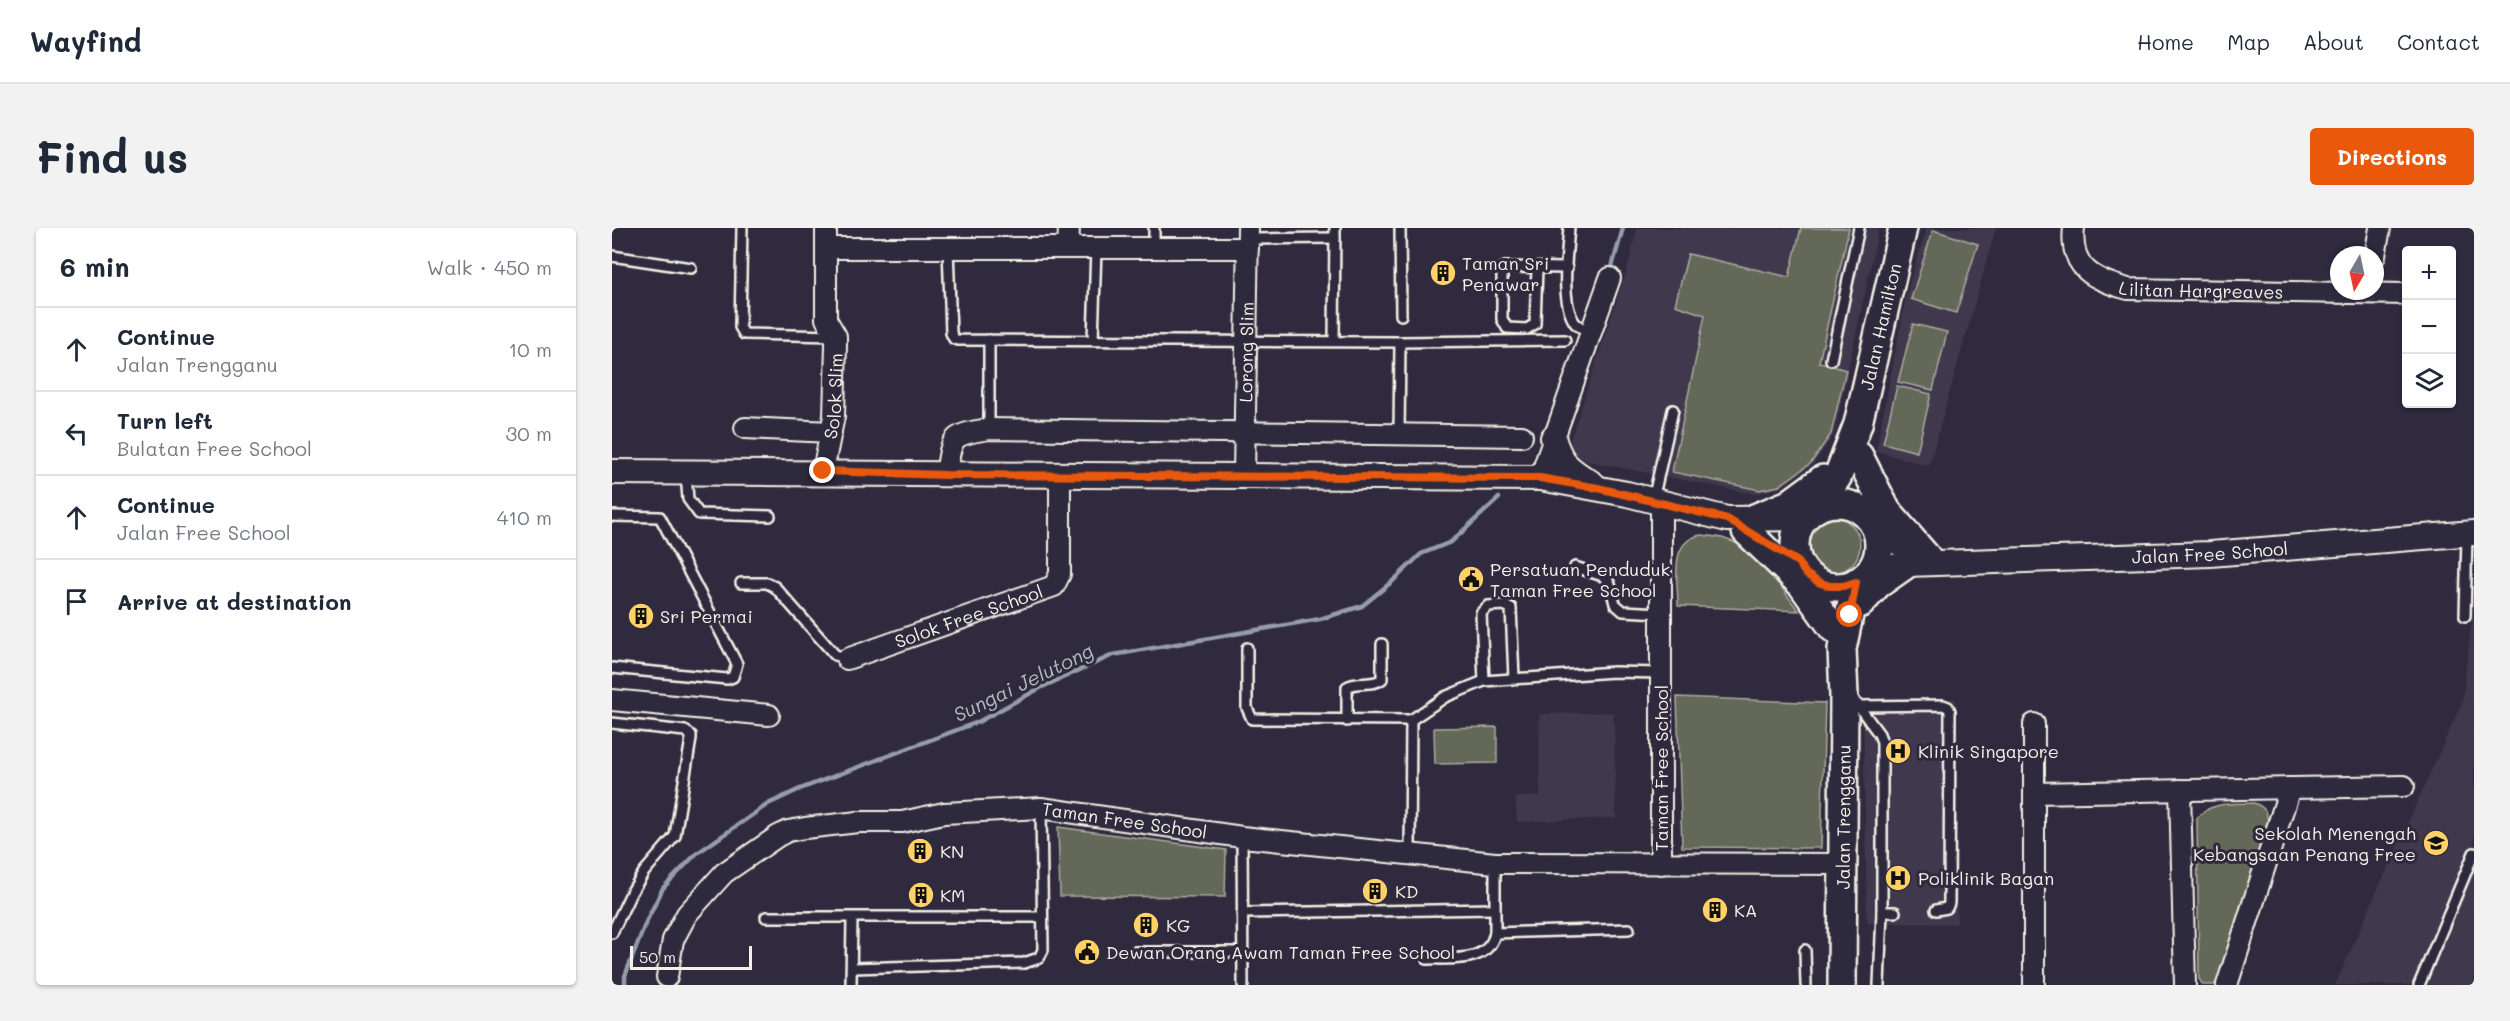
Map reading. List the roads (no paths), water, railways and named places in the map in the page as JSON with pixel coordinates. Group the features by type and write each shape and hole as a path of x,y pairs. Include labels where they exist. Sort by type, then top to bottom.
{"main road":[{"name":"Jalan Hamilton","path":"1810,513 1838,476 1856,442 1903,228"},
{"name":"Jalan Hamilton","path":"1856,442 1871,523"},
{"path":"1856,442 1887,510 1926,560 1877,585 1842,630 1742,523 1789,504 1809,491 1826,476 1856,442"},
{"path":"1842,503 1855,507 1871,523 1879,547 1876,560 1862,577 1843,586 1830,586 1806,574 1798,562 1795,539 1810,513 1829,504 1842,503"},
{"name":"Jalan Trengganu","path":"1842,630 1862,577"},
{"name":"Jalan Trengganu","path":"1818,582 1842,630 1852,697 1843,828 1842,985"}],"street":[{"name":"Solok Slim","path":"823,471 834,416 836,336 826,319 826,228"},
{"path":"1068,248 1069,228"},
{"name":"Lilitan Hargreaves","path":"2074,228 2074,248 2085,271 2103,283 2127,290 2330,292"},
{"path":"2377,246 2380,228"},
{"path":"827,248 1154,248 1248,238"},
{"name":"Lorong Slim","path":"1244,475 1248,238"},
{"path":"1540,478 1610,278"},
{"name":"Lilitan Hargreaves","path":"2384,293 2402,294"},
{"path":"745,428 831,432"},
{"path":"946,475 955,440 961,434 989,429 1522,436"},
{"path":"1553,438 1561,460 1598,488"},
{"path":"612,471 1540,478 1657,501 1742,523 1798,562"},
{"name":"Solok Free School","path":"847,659 1054,585 1060,574 1060,476"},
{"name":"Taman Free School","path":"1657,501 1661,613 1661,864"},
{"path":"1742,523 1810,513"},
{"name":"Jalan Free School","path":"1871,523 1926,560"},
{"name":"Jalan Free School","path":"1862,577 1926,560 2210,554 2470,533"},
{"path":"612,700 769,716"},
{"path":"2034,724 2034,985"},
{"path":"2034,793 2404,786"},
{"path":"2228,985 2290,788"},
{"path":"2180,790 2185,985"},
{"name":"Taman Free School","path":"667,981 673,940 687,914 724,873 788,831 858,822 902,822 944,813 1041,808 1242,837 1495,863 1842,864"},
{"path":"1794,864 1822,852 1830,846 1843,828"}],"lane":[{"path":"742,228 740,327 744,334 836,336"},
{"path":"1154,228 1154,248"},
{"path":"1400,228 1401,315"},
{"path":"1569,228 1566,297 1569,310 1577,325 1591,333"},
{"path":"1831,360 1858,228"},
{"path":"1248,238 1335,233 1334,341"},
{"path":"948,248 952,336 958,340 1401,342 1564,340"},
{"path":"1093,340 1096,248"},
{"path":"612,256 691,268"},
{"path":"1537,267 1535,324 1527,329 1507,328 1502,319 1502,268 1537,267 1567,268"},
{"path":"989,340 989,429"},
{"path":"1399,435 1401,342"},
{"path":"1657,501 1673,410"},
{"path":"686,471 688,499 699,514 770,516"},
{"path":"612,516 660,517 737,664 733,677 727,679 612,668"},
{"path":"2465,616 2470,533"},
{"path":"1575,567 1603,576 1610,584 1615,604 1623,611 1661,613"},
{"path":"741,583 767,583 776,587 836,655 847,659"},
{"path":"1484,681 1481,613 1488,606 1504,605 1511,608 1514,678"},
{"path":"1347,721 1347,687 1382,679 1382,644"},
{"path":"1247,648 1248,713 1252,719 1411,720 1410,856"},
{"name":"Taman Free School","path":"1411,720 1445,697 1484,681 1614,672 1660,673"},
{"path":"1852,697 1943,705 1950,711 1949,903 1947,908 1936,910"},
{"path":"1852,697 1881,740 1882,912 1879,985"},
{"path":"612,723 685,731 691,739 675,836 644,872 631,892 612,933"},
{"path":"852,968 1036,961 1043,950 1041,808"},
{"path":"1242,837 1243,985"},
{"path":"2420,985 2474,854"},
{"path":"1428,959 1478,956 1493,942 1495,863"},
{"path":"1242,913 1495,909"},
{"path":"1882,912 1895,912"},
{"path":"766,917 1042,917"},
{"path":"851,985 852,918"},
{"path":"1495,933 1629,929"},
{"path":"1805,950 1806,985"},
{"path":"1134,952 1243,952"}],"waterway":[{"name":"Sungai Jelutong","path":"1612,267 1623,228"},
{"name":"Sungai Jelutong","path":"625,985 625,976 646,922 663,888 696,854 768,804 800,789 978,722 1040,688 1113,655 1320,619 1362,606 1421,554 1451,542 1499,498"}],"place":[{"name":"Taman Sri Penawar","path":"1443,273"},
{"name":"Persatuan Penduduk Taman Free School","path":"1471,579"},
{"name":"Sri Permai","path":"641,616"},
{"name":"Klinik Singapore","path":"1898,751"},
{"name":"Sekolah Menengah Kebangsaan Penang Free","path":"2436,843"},
{"name":"KN","path":"920,851"},
{"name":"Poliklinik Bagan","path":"1898,878"},
{"name":"KD","path":"1375,891"},
{"name":"KM","path":"921,895"},
{"name":"KA","path":"1715,910"},
{"name":"KG","path":"1146,925"},
{"name":"Dewan Orang Awam Taman Free School","path":"1087,952"}]}
